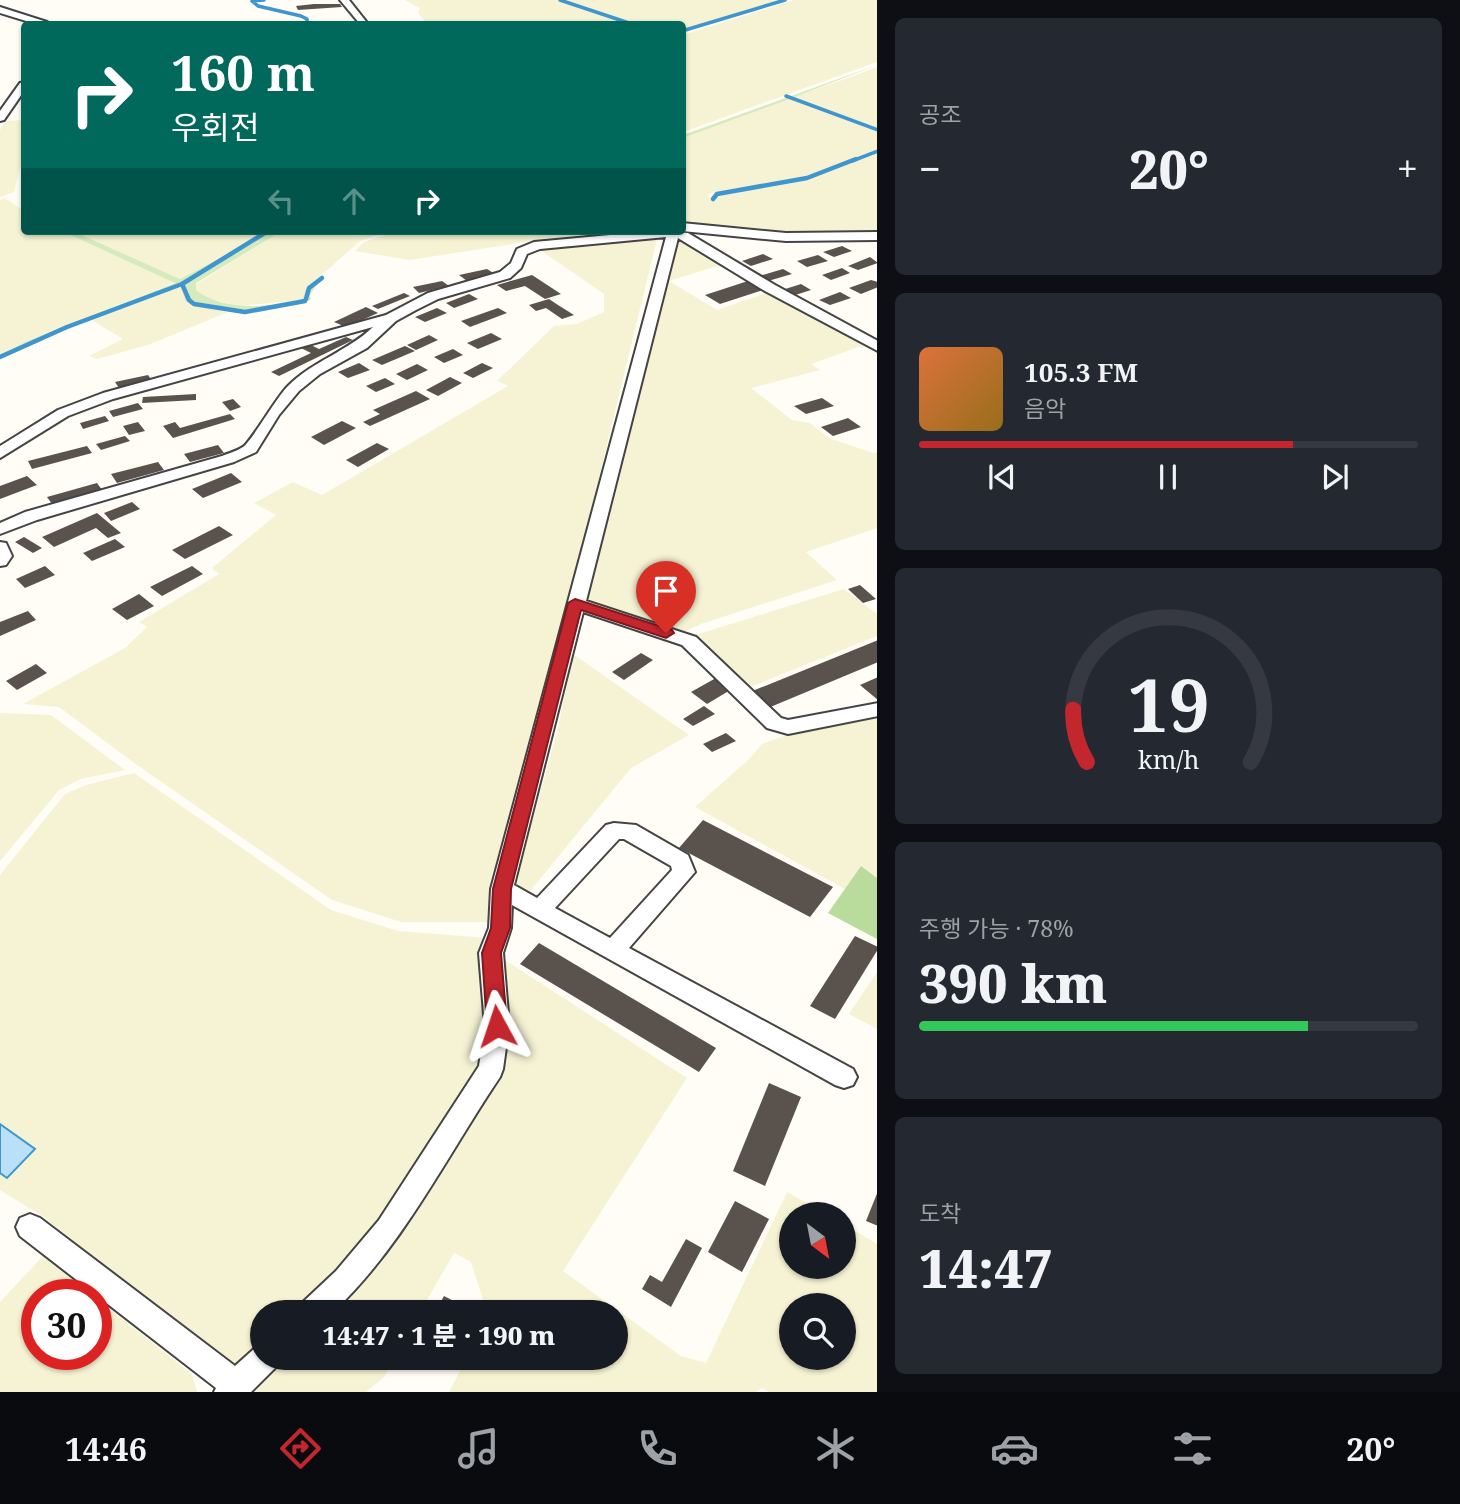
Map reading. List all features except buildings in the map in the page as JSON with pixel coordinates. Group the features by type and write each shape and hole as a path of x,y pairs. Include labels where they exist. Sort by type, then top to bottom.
{"street":[{"path":"344,0 362,21"},
{"path":"0,9 34,21"},
{"path":"0,20 13,15"},
{"path":"0,118 21,89"},
{"path":"686,231 786,237 877,236"},
{"path":"0,453 63,413 108,396 391,318 433,296 505,275 517,265 521,252 528,248 635,235"},
{"path":"326,1300 346,1281 389,1229 454,1123 491,1069 497,1026 491,953 500,928 502,889 575,603 675,235"},
{"path":"683,235 770,288 877,347"},
{"path":"0,528 31,516 228,459 251,449 265,424 294,388 315,371 362,345 391,318"},
{"path":"0,547 3,556 0,561"},
{"path":"575,603 689,641 774,723 788,727 877,709"},
{"path":"540,909 614,831 628,831 680,861 684,872 612,950"},
{"path":"502,889 844,1077"},
{"path":"30,1227 232,1389 252,1370"}],"shaded area":[{"path":"405,0 557,0 620,21 425,21 418,13 420,8"},
{"path":"562,0 782,0 686,29 686,21 625,21"},
{"path":"794,0 877,0 877,62 686,131 686,34"},
{"path":"877,67 877,128 794,97 845,79"},
{"path":"790,99 877,131 877,150 805,177 708,194 710,200 714,200 719,194 807,179 877,153 877,234 783,233 686,223 686,137"},
{"path":"21,120 21,165 14,192 0,197 0,130 5,121"},
{"path":"5,198 21,209 21,235 71,235 176,282 25,342 0,356 0,200"},
{"path":"82,235 258,235 241,247 180,279"},
{"path":"276,235 377,235 360,241 306,289 302,300 238,306 204,297 196,290 196,284"},
{"path":"385,235 632,235 532,241 410,260 355,251 364,242"},
{"path":"677,237 723,264 669,281 717,310 769,292 864,345 811,364 820,370 751,388 792,420 810,423 829,438 877,452 877,528 806,552 837,580 701,624 684,632 586,601 622,468"},
{"path":"657,239 491,922 401,922 332,900 137,765 59,707 23,704 125,648 147,627 139,622 219,574 212,568 276,515 254,503 293,482 322,495 508,386 497,381 554,326 577,324 604,312 604,294 540,250"},
{"path":"181,285 207,308 228,312 148,345 97,359 89,356 123,339 90,319"},
{"path":"844,589 877,614 877,636 748,688 695,635"},
{"path":"573,654 689,735 631,768 530,891 515,885 558,728"},
{"path":"0,713 51,715 125,770 81,779 59,790 0,861"},
{"path":"877,717 877,878 861,866 845,889 695,807 762,744 795,732"},
{"path":"134,773 331,910 398,931 488,938 485,1065 450,1120 338,1278 314,1300 250,1300 250,1356 236,1365 216,1355 45,1218 0,1190 0,1173 7,1178 35,1149 0,1124 0,875 65,794 86,785"},
{"path":"505,960 687,1078 563,1271 603,1300 483,1300 471,1262 454,1253 427,1300 344,1300 462,1125 503,991"},
{"path":"877,972 877,1029 849,1014"},
{"path":"787,1192 805,1202 782,1202"},
{"path":"779,1209 779,1279 856,1279 856,1231 877,1244 877,1392 769,1392 762,1388 756,1392 449,1392 461,1370 628,1370 628,1318 681,1356 706,1363"},
{"path":"43,1256 72,1279 22,1279"},
{"path":"21,1280 21,1370 112,1370 112,1311 192,1374 197,1392 0,1392 0,1302"},
{"path":"276,1370 388,1370 366,1392 255,1392"}],"green space":[{"path":"877,65 795,97 877,128 877,131 790,99 686,137 686,134"},
{"path":"71,235 82,235 180,279 241,247 258,235 275,235 196,283 196,290 220,302 261,306 302,300 306,289 316,281 315,284 318,283 310,295 311,300 244,314 192,305 185,300 181,285 0,358 25,342 175,283"},
{"path":"861,866 877,878 877,939 828,913"}],"water":[{"path":"0,1124 35,1149 7,1178 0,1173"}],"waterway":[{"path":"264,0 252,1 258,6 301,16 307,21"},
{"path":"560,0 623,21"},
{"path":"686,30 785,0"},
{"path":"786,96 877,130"},
{"path":"852,161 877,151"},
{"path":"713,199 717,194 807,178 856,159"},
{"path":"182,284 262,235"},
{"path":"306,299 309,288 322,278"},
{"path":"0,357 67,327 182,284"},
{"path":"182,284 189,300 194,304 245,312 305,301"}],"route":[{"path":"497,1026 491,953 500,928 502,889 575,603 666,633"}]}
